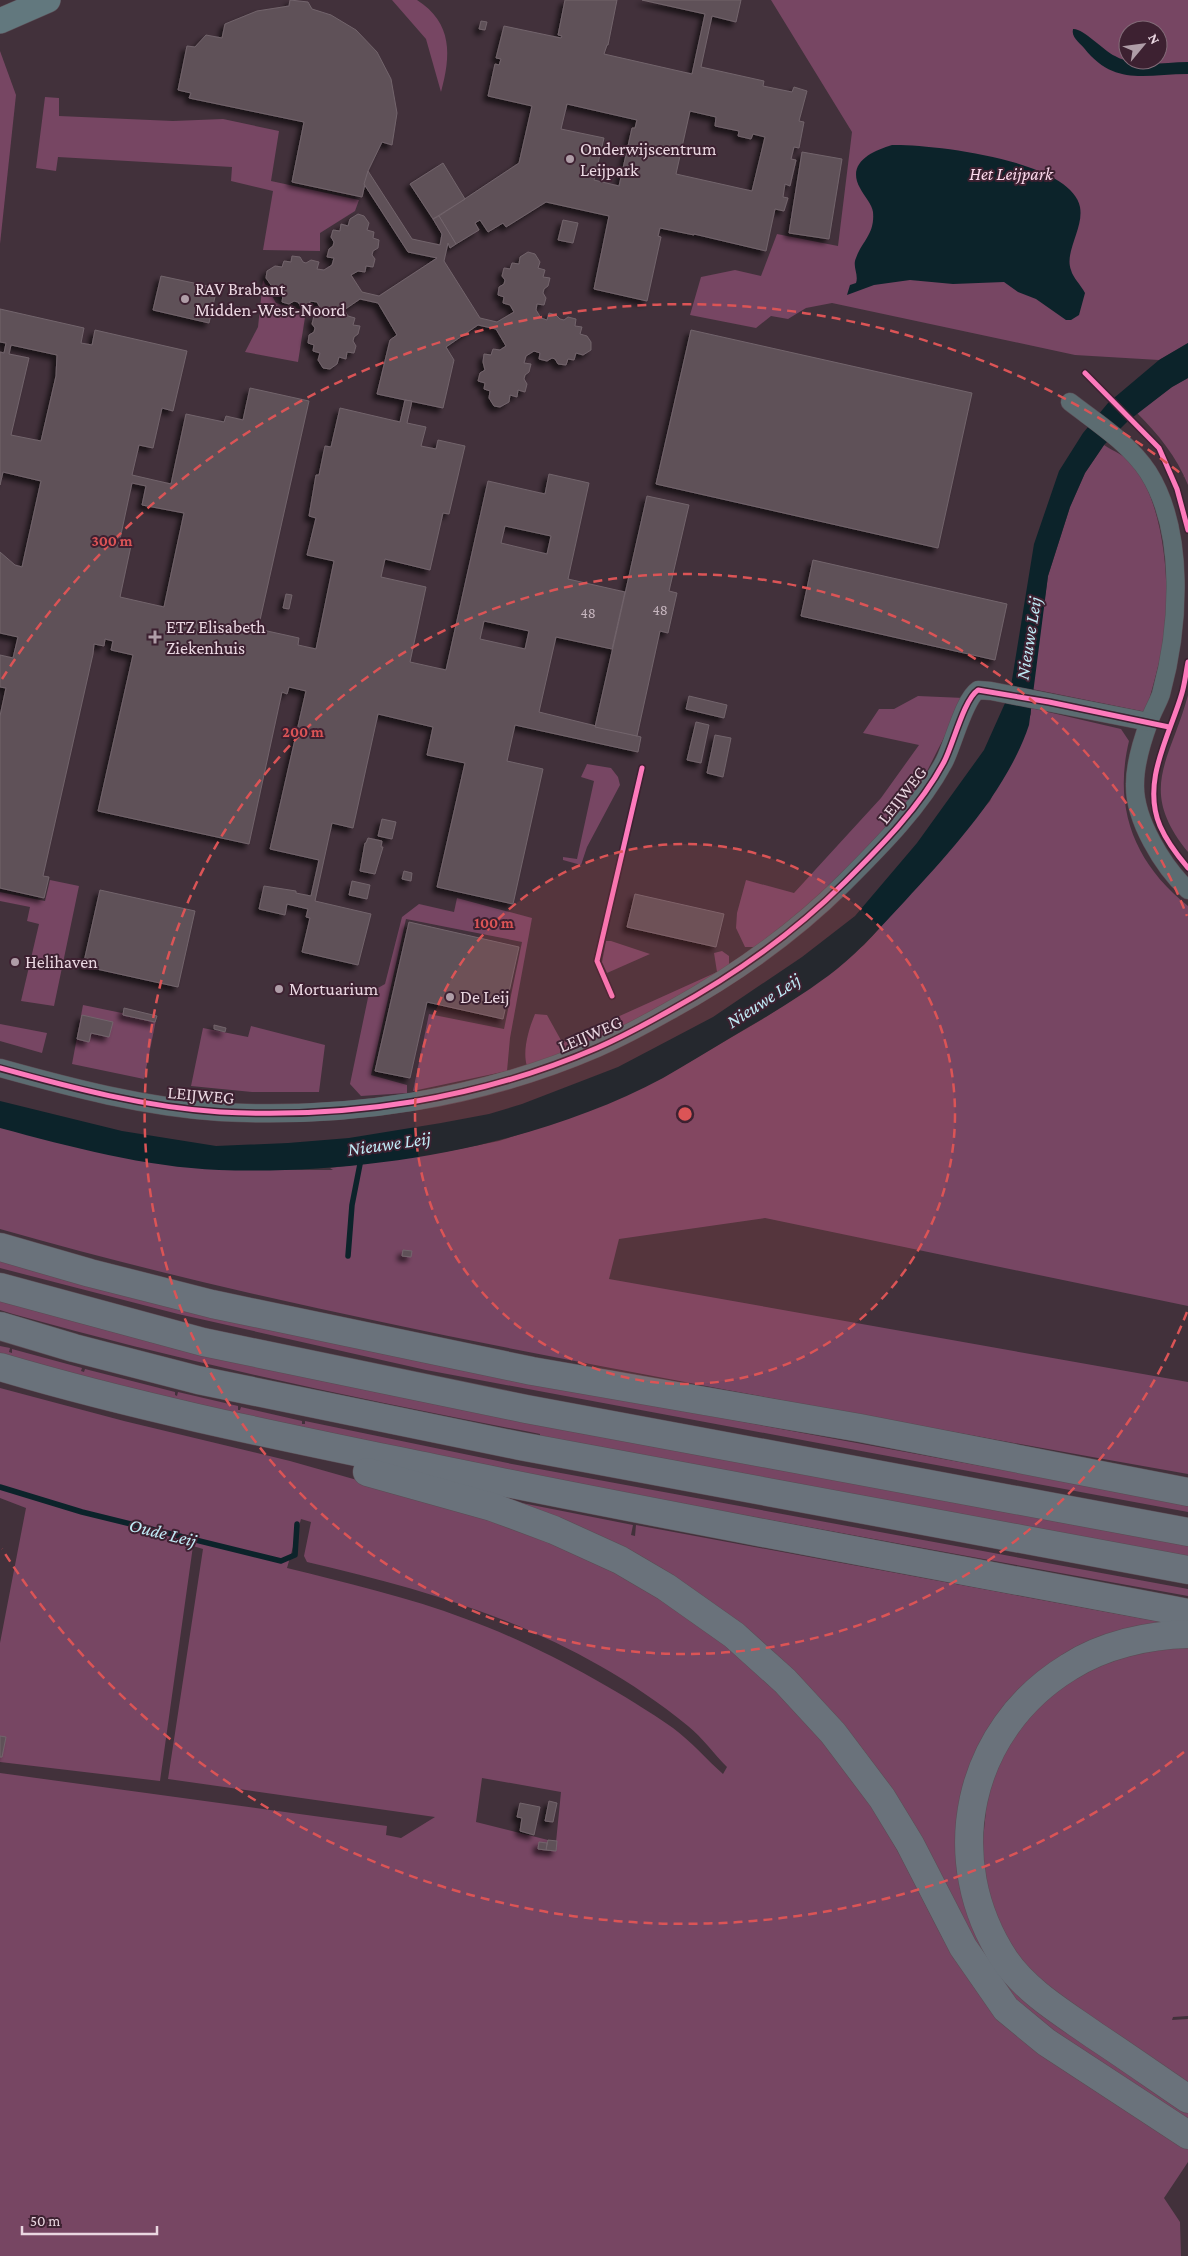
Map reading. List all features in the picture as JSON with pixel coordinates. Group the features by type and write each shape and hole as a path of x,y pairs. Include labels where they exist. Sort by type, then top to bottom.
{"highway":[{"path":"0,1247 90,1273 212,1304 522,1369 860,1428 1188,1492"},
{"path":"0,1287 203,1342 506,1405 1188,1532"},
{"path":"0,1326 74,1348 198,1380 539,1449 1188,1570"},
{"path":"0,1367 62,1385 298,1440 516,1485 1188,1612"},
{"path":"298,1440 360,1470 492,1507 554,1530 620,1560 666,1587 734,1635 785,1681 833,1733 882,1798 910,1844 963,1947 1006,2009 1046,2042 1188,2135"},
{"path":"1188,1634 1120,1644 1095,1653 1069,1667 1039,1689 1015,1712 997,1739 982,1770 972,1805 968,1840 970,1874 978,1904 1006,1961 1030,1989 1188,2099"}],"street":[{"path":"0,21 48,0"},
{"path":"1070,402 1134,454 1157,488 1173,543 1175,593 1171,644 1160,695 1149,722 1137,766 1135,785 1138,806 1156,849 1164,863 1188,890"},
{"name":"LEIJWEG","path":"0,1068 107,1096 163,1106 219,1112 333,1112 409,1102 476,1089 535,1071 596,1048 705,991 743,966 813,912 869,857 908,814 929,787 944,762 972,694 978,690 1149,722"}],"green space":[{"path":"392,0 417,0 429,9 443,30 446,41 447,66 441,92 426,39"},
{"name":"Het Leijpark","path":"771,0 1188,0 1188,343 1159,360 1075,355 832,303 806,308 788,319 771,316 756,328 690,315 701,277 735,270 761,276 777,234 838,246 852,132"},
{"path":"0,51 16,95 0,244"},
{"path":"45,97 59,98 59,116 173,121 223,119 279,131 271,181 359,200 355,211 320,233 320,251 263,250 273,191 231,181 232,167 58,157 56,171 36,168"},
{"path":"263,280 276,303 306,311 298,362 245,352 258,327"},
{"path":"1188,378 1188,485 1166,446 1137,413 1172,387"},
{"path":"1104,445 1129,461 1143,481 1152,501 1163,547 1167,596 1164,638 1146,712 1032,689 1048,576 1070,507 1085,473"},
{"path":"1188,695 1188,852 1173,830 1164,810 1161,792 1162,775"},
{"path":"918,696 964,698 920,785 886,829 829,888 791,921 756,947 745,947 736,928 737,913 746,880 794,893 881,798 919,745 863,733 879,709 894,709"},
{"path":"1031,708 1121,729 1129,741 1124,789 1126,811 1132,832 1141,853 1154,871 1169,889 1188,906 1188,1306 765,1218 619,1239 609,1279 1188,1382 1188,1474 516,1350 257,1295 0,1229 0,1127 95,1151 175,1165 266,1170 333,1170 330,1168 401,1159 499,1141 630,1093 662,1078 795,998 864,945 990,801 1031,714"},
{"path":"587,764 611,768 618,777 620,785 587,847 581,865 563,860 563,857 577,859 594,781 581,777"},
{"path":"50,880 79,886 54,1006 21,1001 39,924 27,921 30,907 0,901 0,892 45,901"},
{"path":"457,898 532,918 510,1038 507,1071 413,1091 429,1014 504,1029 522,942 406,919 371,1075 407,1085 407,1093 361,1096 350,1084 369,993 385,984 402,917 419,904 454,912"},
{"path":"606,941 650,954 607,973 602,962"},
{"path":"722,951 729,956 729,967 628,1028 527,1066 526,1047 535,1014 547,1015 562,1042 717,972 714,953"},
{"path":"83,1005 156,1020 144,1079 72,1064"},
{"path":"0,1024 47,1033 42,1053 0,1041"},
{"path":"251,1026 325,1045 319,1092 252,1092 191,1086 203,1028 248,1037"},
{"path":"0,1259 499,1377 1188,1504 1188,1512 426,1370 178,1314 0,1268"},
{"path":"0,1300 1188,1544 1188,1557 540,1437 540,1434 341,1394 210,1365 78,1332 0,1310"},
{"path":"0,1346 10,1348 9,1352 12,1353 12,1349 82,1368 81,1371 84,1372 85,1369 175,1392 177,1396 178,1392 238,1406 238,1410 241,1407 302,1421 302,1424 305,1424 305,1421 512,1464 1188,1589 1188,1596 684,1504 340,1436 170,1398 0,1354"},
{"path":"0,1388 124,1421 290,1461 431,1501 538,1536 601,1565 649,1592 716,1638 747,1663 810,1726 876,1813 942,1937 1188,2147 1188,2162 1164,2198 1180,2222 1181,2256 0,2256 0,1773 387,1826 386,1835 401,1838 435,1817 168,1779 203,1549 193,1546 160,1781 0,1762 0,1643 26,1508 0,1498","holes":["301,1519 311,1522 304,1556 307,1562 359,1574 459,1604 554,1642 600,1666 645,1694 688,1726 727,1767 723,1774 673,1728 599,1682 518,1640 422,1604 287,1568","482,1778 561,1792 556,1842 476,1822"]},
{"path":"497,1498 633,1525 631,1535 635,1536 636,1525 1177,1625 1139,1631 989,1734 977,1930 1188,2111 1188,2124 1020,2007 784,1672"},
{"path":"1188,1646 1188,2016 1173,2017 1172,2020 1188,2019 1188,2088 1085,2022 1007,1948 980,1869 989,1780 1021,1721 1085,1669 1157,1647"}],"water":[{"path":"1073,29 1082,32 1118,57 1118,70 1168,70 1168,63 1188,62 1188,74 1132,76 1107,69 1076,39"},
{"path":"892,145 937,148 997,158 1027,166 1052,177 1071,191 1080,207 1079,223 1070,256 1073,276 1085,293 1079,315 1071,320 1066,320 1036,299 1018,292 1004,282 953,284 910,280 874,285 847,295 850,285 856,283 855,261 870,232 873,220 870,203 860,188 856,172 863,159"},
{"name":"Nieuwe Leij","path":"1188,343 1188,378 1172,387 1128,421 1104,445 1085,473 1070,507 1048,576 1029,725 1007,773 976,819 923,882 864,945 824,979 798,997 663,1078 613,1102 560,1122 504,1139 447,1152 331,1167 219,1170 164,1165 108,1155 0,1128 0,1101 122,1131 216,1146 349,1138 489,1114 522,1104 618,1067 713,1017 802,957 855,916 917,843 984,750 1010,692 1034,544 1059,471 1083,433 1108,403 1159,360"}],"building":[{"path":"290,0 308,2 312,9 331,15 356,30 377,52 391,79 397,113 392,145 382,142 368,171 362,197 292,182 304,122 189,98 191,93 178,90 187,46 195,47 206,35 222,38 225,24 257,11 289,6"},
{"path":"565,0 617,0 608,45 604,54 692,74 705,14 642,0 741,0 736,22 712,16 701,67 764,81 763,86 792,92 794,87 807,91 799,121 804,122 799,148 794,147 791,159 796,160 790,186 785,184 783,197 788,198 784,211 775,209 766,251 660,228 658,236 661,237 647,301 594,289 609,216 546,202 506,227 503,223 488,232 480,220 475,223 479,230 456,244 439,216 519,163 532,106 488,96 495,64 499,65 501,59 496,58 504,26 561,38 562,36 558,35","holes":["567,104 637,120 635,128 632,128 619,186 594,180 604,138 561,129","690,111 716,117 715,126 739,131 738,136 751,139 753,134 765,137 752,191 676,174"]},
{"path":"481,21 487,22 485,30 479,29"},
{"path":"802,152 842,159 829,239 789,233"},
{"path":"443,163 465,199 433,219 410,184"},
{"path":"368,171 412,239 440,245 442,234 433,219 439,216 456,244 450,248 448,243 444,261 480,318 497,322 514,312 510,305 503,303 504,297 498,295 499,287 504,284 505,280 502,276 504,268 510,269 512,263 519,264 520,257 528,252 535,254 540,262 538,268 545,270 543,277 550,278 548,286 544,289 543,293 546,298 544,305 537,304 536,310 541,318 547,320 549,313 564,320 568,317 576,319 575,326 582,327 580,334 587,336 591,342 591,350 583,355 576,353 574,360 568,359 566,365 558,364 552,358 547,361 539,359 540,353 534,351 526,356 524,363 531,364 529,372 525,375 524,379 527,384 525,392 518,390 517,397 510,395 509,402 500,407 494,406 489,398 490,391 484,389 485,383 478,381 480,373 485,370 484,354 491,355 493,349 500,350 506,346 496,329 478,325 446,347 454,360 443,408 377,394 390,340 397,335 378,303 360,299 344,310 348,316 355,318 353,325 360,326 358,334 354,337 353,341 356,346 354,353 347,352 346,359 339,357 337,364 330,369 323,368 318,360 320,353 313,351 314,345 308,343 309,335 314,332 315,328 312,324 314,316 320,317 322,311 317,302 310,301 309,308 301,307 298,302 294,301 289,304 282,302 283,295 276,294 278,287 271,285 266,278 267,271 275,266 282,267 284,261 291,262 292,256 300,257 306,263 311,260 319,262 317,269 324,270 332,265 334,258 327,257 329,249 333,246 334,242 331,237 333,230 340,231 341,224 348,226 350,219 358,214 364,216 369,223 367,230 374,232 373,238 379,240 378,248 373,251 372,255 375,259 373,267 366,266 365,272 358,271 351,275 362,292 379,296 437,258 408,252 364,184"},
{"path":"563,220 578,223 573,243 558,240"},
{"name":"RAV Brabant Midden-West-Noord","path":"161,276 217,288 209,323 153,310"},
{"name":"ETZ Elisabeth Ziekenhuis","path":"0,309 84,328 81,343 92,345 95,330 187,351 173,411 162,408 153,448 139,445 132,475 171,484 186,414 224,422 226,416 243,420 250,388 309,401 258,629 299,638 298,645 316,649 334,561 307,555 316,518 309,516 316,475 319,475 325,446 331,447 340,408 400,422 405,400 412,401 407,423 426,427 421,446 436,449 438,440 465,446 449,514 443,513 430,570 385,559 381,577 426,587 410,662 446,670 488,481 545,494 549,474 589,483 568,579 625,592 612,649 556,637 539,712 641,737 638,752 515,725 507,761 543,769 513,904 437,887 465,763 427,755 433,727 378,714 353,828 332,823 315,901 371,914 358,965 302,952 310,918 306,917 308,909 287,904 285,915 259,909 264,886 296,891 296,893 311,896 319,860 270,849 306,691 289,687 287,694 282,692 249,844 98,811 133,655 111,650 113,641 105,639 104,646 94,644 43,876 49,877 44,898 0,888 0,716 6,688 0,687 0,655 13,658 18,637 0,633 0,552 15,565 22,567 41,481 3,472 0,485 0,352 4,353 6,343 0,342","holes":["11,345 57,355 56,376 41,441 11,435 29,358 9,354","132,483 146,486 142,505 184,513 164,607 120,597 132,541 120,539","505,526 551,536 547,554 501,543","484,621 529,631 525,649 480,639"]},
{"path":"691,330 972,393 938,548 656,484"},
{"path":"647,496 689,505 669,591 677,593 668,633 660,631 637,736 595,727"},
{"path":"813,560 1007,604 995,660 801,616"},
{"path":"286,594 292,595 289,609 283,608"},
{"path":"689,696 727,705 724,718 686,709"},
{"path":"696,722 709,725 701,763 687,760"},
{"path":"715,735 731,738 723,777 707,773"},
{"path":"382,819 396,822 392,839 378,836"},
{"path":"368,838 382,841 381,847 383,847 375,874 360,871 365,843"},
{"path":"404,871 412,873 411,881 402,879"},
{"path":"352,881 370,885 367,899 349,895"},
{"path":"100,890 195,911 178,987 83,966"},
{"path":"635,894 724,914 716,947 627,927"},
{"name":"De Leij","path":"409,922 519,947 503,1019 427,1002 410,1078 375,1071"},
{"path":"124,1008 157,1016 155,1022 123,1015"},
{"path":"82,1015 113,1022 109,1037 91,1033 89,1042 77,1039"},
{"path":"214,1025 226,1028 225,1032 214,1029"},
{"path":"403,1250 412,1251 411,1257 402,1256"},
{"path":"0,1736 6,1737 2,1757 0,1757"},
{"path":"549,1801 557,1803 553,1822 545,1821"},
{"path":"520,1803 540,1807 534,1835 520,1831 522,1818 517,1817"},
{"path":"548,1840 557,1841 556,1851 546,1850"},
{"path":"539,1842 547,1843 546,1850 538,1849"}],"waterway":[{"name":"Oude Leij","path":"348,1256 352,1205 361,1159"},
{"name":"Oude Leij","path":"0,1487 82,1512 281,1561 295,1555 297,1524"}],"cycle path":[{"path":"1085,373 1159,448 1177,489 1188,530"},
{"path":"1188,662 1182,693 1159,758 1154,792 1155,809 1160,826 1172,848 1188,868"},
{"path":"0,1068 136,1101 220,1112 317,1112 365,1108 413,1102 460,1093 506,1080 552,1066 597,1048 643,1026 739,968 805,919 845,882 912,810 944,762 963,712 978,690 1049,702 1169,727"},
{"path":"612,996 597,961 642,768"}],"place":[{"name":"Onderwijscentrum Leijpark","path":"570,159"},
{"name":"RAV Brabant Midden-West-Noord","path":"185,299"},
{"name":"ETZ Elisabeth Ziekenhuis","path":"155,637"},
{"name":"Helihaven","path":"15,962"},
{"name":"Mortuarium","path":"279,989"},
{"name":"De Leij","path":"450,997"}]}
